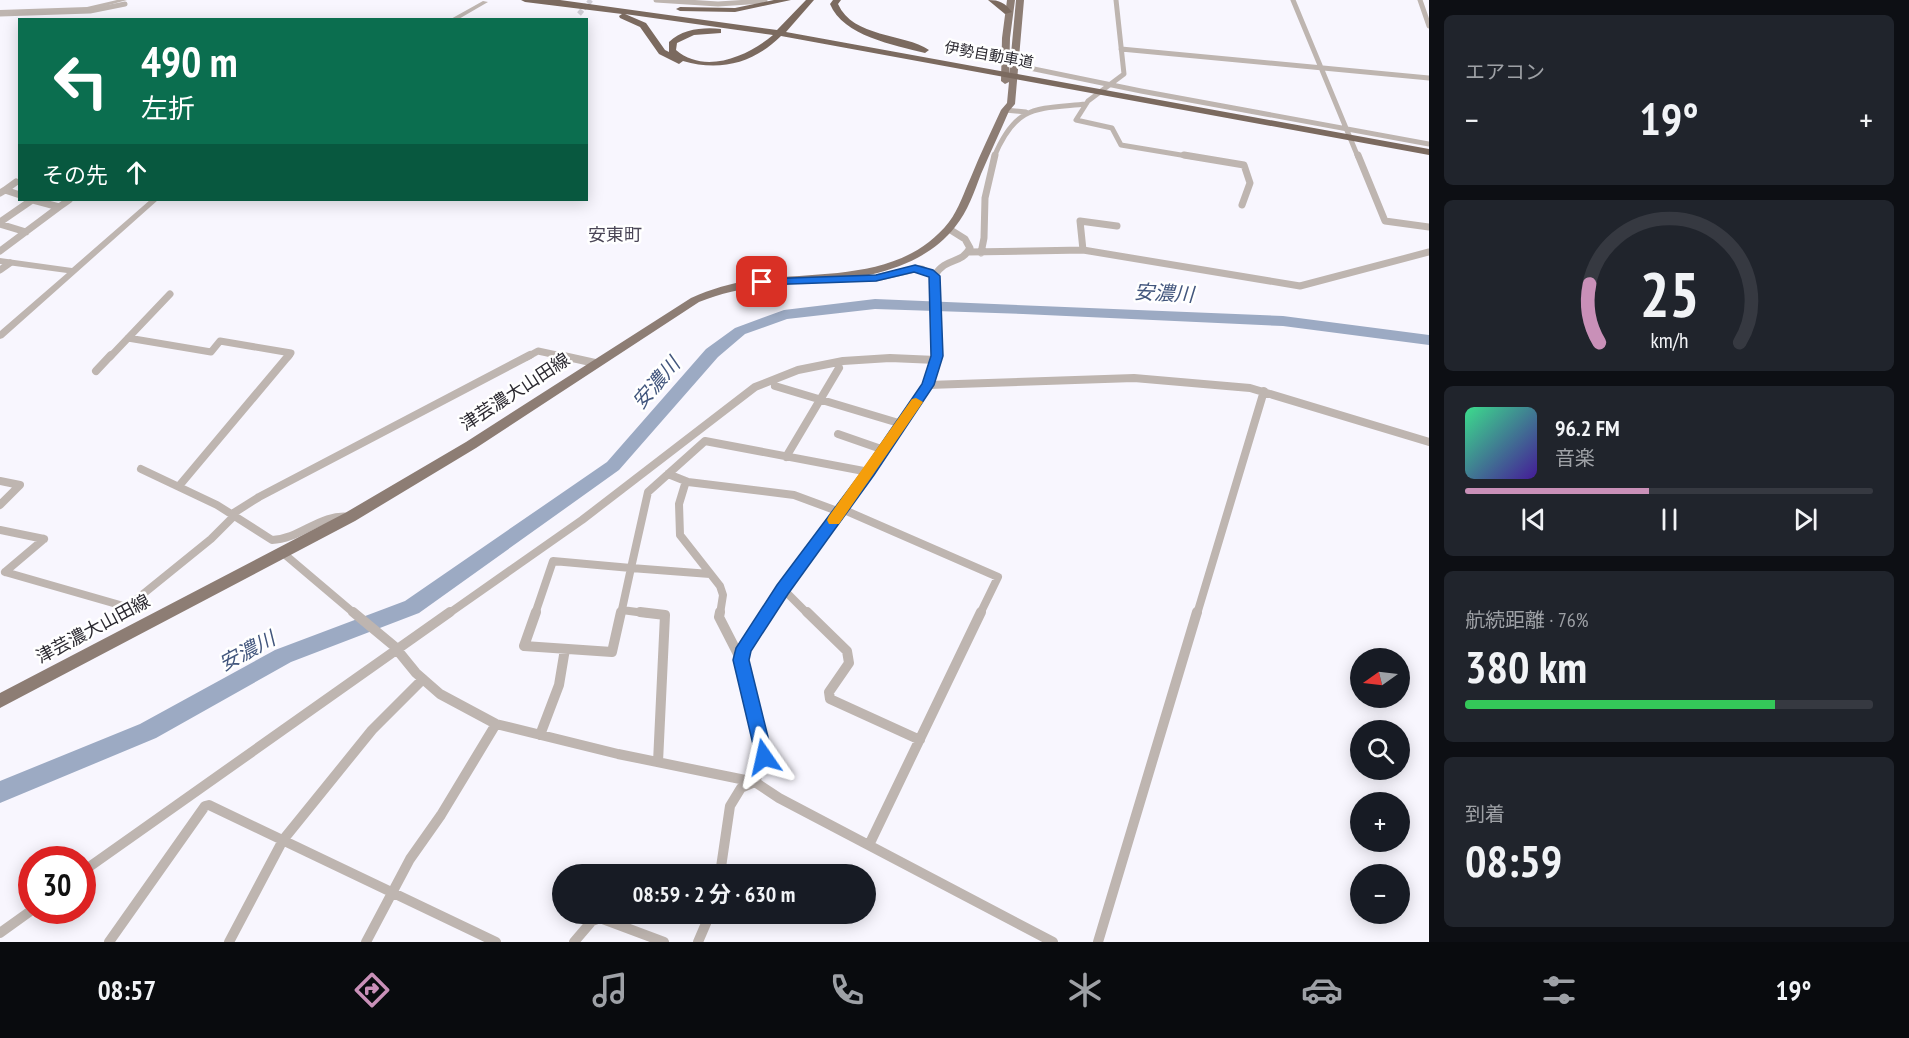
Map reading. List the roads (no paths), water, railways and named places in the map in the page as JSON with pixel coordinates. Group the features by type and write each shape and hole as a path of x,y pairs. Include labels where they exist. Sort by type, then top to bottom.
{"highway":[{"path":"525,0 594,9 630,18 647,29 660,49 669,57 688,64 711,67 746,63 766,54 818,0"},
{"path":"543,0 766,31"},
{"path":"574,0 798,36"},
{"path":"591,0 706,11 747,9 788,0"},
{"path":"766,31 692,33 676,40 672,44 672,50 679,57 700,63 743,60 762,50 810,0"},
{"path":"837,0 834,7 840,17 868,31 926,50 996,68"},
{"path":"992,0 1002,5 1008,12"},
{"name":"伊勢自動車道","path":"798,36 996,68 1429,145"},
{"name":"伊勢自動車道","path":"798,36 897,54 996,68 1429,152"}],"main road":[{"name":"津芸濃大山田線","path":"1005,110 1002,103 1005,86 1004,55 1011,0"},
{"name":"津芸濃大山田線","path":"0,701 63,666 286,555 471,445 683,306 708,294 762,282 862,273 896,263 926,247 949,229 961,211 985,169 1005,110 1011,104 1020,0"}],"street":[{"path":"0,12 81,8 118,0"},
{"path":"656,0 718,4 765,1"},
{"path":"758,0 765,1"},
{"path":"1116,0 1124,74 1086,104 1076,120 1112,128 1121,145 1244,165 1250,183 1242,205"},
{"path":"1293,0 1385,221 1429,226"},
{"path":"0,12 87,9 124,2"},
{"path":"456,18 484,2"},
{"path":"1420,2 1429,6"},
{"path":"1420,2 1429,26"},
{"path":"1121,49 1429,78"},
{"path":"1015,65 1429,145"},
{"path":"1005,110 1026,112 1086,104"},
{"path":"981,253 985,169 1002,138 1026,112"},
{"path":"2,191 15,182"},
{"path":"2,191 18,195"},
{"path":"0,223 31,201"},
{"path":"36,201 59,207"},
{"path":"0,251 68,201"},
{"path":"0,336 153,201"},
{"path":"1083,250 1080,221 1117,226"},
{"path":"0,223 26,232"},
{"path":"949,229 969,244 968,253"},
{"path":"741,660 744,648 783,589 869,472 928,385 937,358 934,276 941,265 968,253 1083,250 1300,286 1429,252"},
{"path":"0,261 74,271"},
{"path":"0,270 10,263"},
{"path":"826,278 876,278 915,268 934,276"},
{"path":"96,370 170,294"},
{"path":"128,338 211,352 220,341 291,353 179,486"},
{"path":"0,530 44,539 5,572 127,607 211,539 233,515 259,497 538,351 595,363"},
{"path":"96,862 396,648 582,520 755,387 779,375 834,362 860,359 937,358"},
{"path":"786,457 839,368"},
{"path":"928,385 1134,378 1264,391 1429,442"},
{"path":"775,386 902,424"},
{"path":"1098,942 1264,391"},
{"path":"838,434 884,450"},
{"path":"710,574 632,568 553,561 524,646 612,652 632,568 648,492 705,441 869,472"},
{"path":"141,469 233,515 263,537 272,540 283,538 338,514 350,517"},
{"path":"668,474 686,481 794,495 841,511 998,577 869,845"},
{"path":"0,481 20,485 0,505"},
{"path":"686,481 679,504 680,535 723,593 719,618 741,660 764,749 764,757 755,782 741,788 730,806 721,864"},
{"path":"286,555 396,648 423,679 454,703 496,724 755,782 779,798 1053,942"},
{"path":"783,589 847,651 849,663 829,692 830,699 920,740"},
{"path":"622,610 665,615 658,762"},
{"path":"540,735 559,685 565,649"},
{"path":"229,942 283,840 374,726 394,704 423,679"},
{"path":"366,942 410,859 441,815 496,724"},
{"path":"109,942 206,806 209,805 496,942"},
{"path":"574,942 592,921 600,918 663,942"},
{"path":"0,933 18,920"},
{"path":"698,942 706,924"}],"waterway":[{"name":"安濃川","path":"0,792 148,731 283,656 412,607 613,466 712,353 740,331 784,315 875,304 1023,309 1283,321 1429,340"}],"tunnel":[{"path":"579,14 591,0"}],"district":[{"name":"安東町","path":"615,235"}]}
